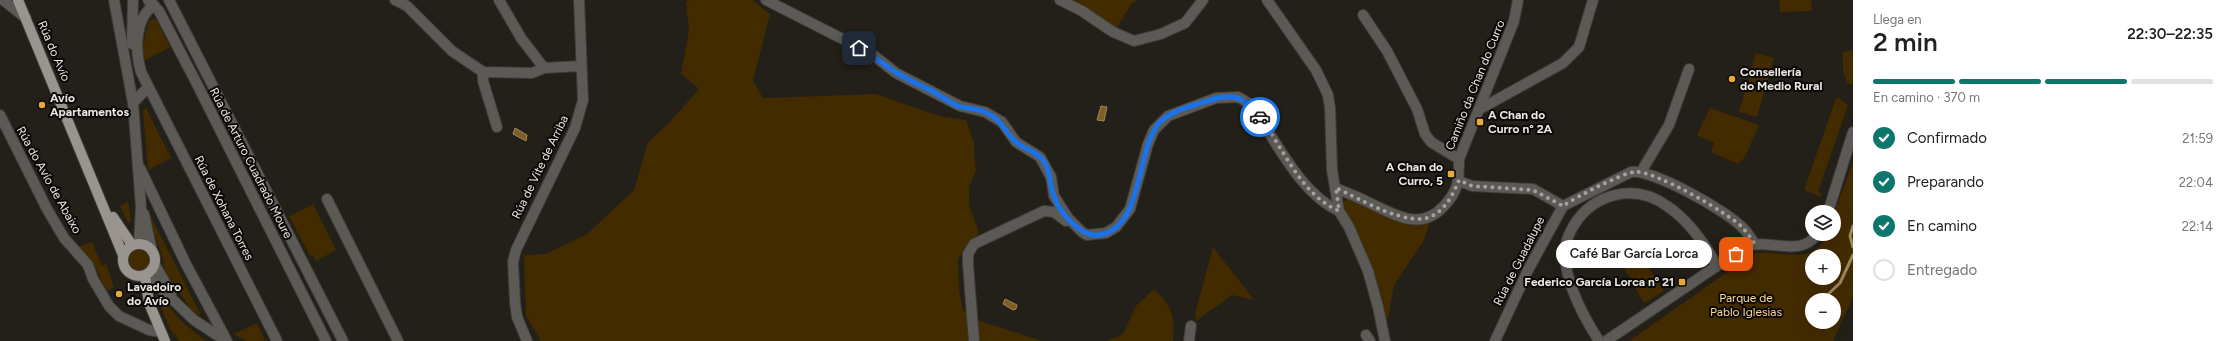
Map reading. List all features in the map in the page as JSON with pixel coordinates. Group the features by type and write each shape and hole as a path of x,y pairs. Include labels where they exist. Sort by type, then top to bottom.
{"main road":[{"name":"Rúa do Avío","path":"18,0 104,204 123,255"},
{"name":"Rúa do Avío","path":"104,204 136,244"},
{"path":"132,276 146,275 155,265 152,250 148,246 136,244 123,255 124,268 132,276 149,303 163,337"},
{"path":"146,275 149,303"}],"street":[{"path":"3,0 26,18"},
{"path":"127,68 132,46 133,0"},
{"name":"Rúa de Arturo Cuadrado Moure","path":"169,0 343,341"},
{"path":"395,0 407,6 452,51 483,72 532,72 544,68 581,66"},
{"path":"499,0 521,38 544,68"},
{"name":"Rúa de Vite de Arriba","path":"527,341 517,317 513,262 519,241 580,115 583,100 579,0"},
{"path":"766,0 872,54 896,73 960,106 985,112 1002,122 1016,142 1040,157 1047,166 1054,196 1074,224 1082,232 1093,236 1106,233 1116,227 1130,209 1148,144 1160,122 1168,116 1192,105 1216,98 1228,97 1238,97 1250,104 1309,188 1328,206 1339,211"},
{"path":"1060,0 1082,11 1113,32 1134,40 1177,28 1192,17 1203,0"},
{"path":"1267,0 1322,81 1330,108 1332,170 1339,211 1352,233 1368,271 1378,306 1385,341"},
{"name":"Camiño da Chan do Curro","path":"1459,180 1459,159 1514,21 1518,0"},
{"path":"1480,109 1562,63 1578,47 1593,0"},
{"path":"115,3 133,103 141,205 136,244"},
{"name":"Rúa de Arturo Cuadrado Moure","path":"151,3 198,86 326,341"},
{"name":"Rúa de Xohana Torres","path":"151,3 136,44 136,57 141,72 277,341"},
{"path":"1363,15 1388,51 1416,109 1425,134 1431,142 1459,159"},
{"path":"127,68 141,72"},
{"path":"1641,172 1668,124 1689,69"},
{"path":"483,72 483,81 496,127"},
{"path":"133,103 148,87"},
{"name":"Rúa do Avío de Abaixo","path":"0,116 64,238 88,265 93,279 109,306 119,316 163,337"},
{"path":"1830,205 1853,132"},
{"path":"138,164 158,208 227,341"},
{"path":"1336,188 1394,215 1417,219 1427,218 1439,212 1452,197 1459,180 1472,186 1533,190 1563,206 1631,172 1641,172 1691,194 1722,213 1743,228 1754,243"},
{"path":"1599,341 1577,299 1569,277 1565,250 1571,231 1582,212 1592,204 1618,193 1641,195 1666,205 1687,224 1717,266"},
{"path":"327,199 398,341"},
{"path":"141,205 150,201 158,208"},
{"path":"141,205 150,234 152,250"},
{"name":"Rúa de Guadalupe","path":"1495,341 1528,270 1563,206"},
{"path":"974,341 968,254 974,244 1044,211 1054,212 1071,225 1074,224"},
{"path":"1606,341 1717,266 1754,243 1798,246 1808,241"},
{"path":"155,265 176,301"},
{"path":"146,275 176,301 194,320 227,341"},
{"path":"1189,341 1191,326"}],"green space":[{"path":"690,0 752,0 770,14 753,81 763,98 876,94 939,116 966,120 974,143 976,170 969,187 969,205 979,232 958,259 959,291 963,310 980,321 1042,341 541,341 526,316 524,255 545,254 586,235 634,190 648,142 668,124 699,89 681,74 689,30 686,2"},
{"path":"1072,0 1138,0 1132,3 1116,29"},
{"path":"1779,0 1811,0 1812,11 1780,12"},
{"path":"154,18 170,47 143,61 141,53 149,21"},
{"path":"1853,50 1853,85 1847,83 1843,70 1843,52"},
{"path":"1756,53 1774,58 1757,117 1739,112"},
{"path":"1836,98 1839,98 1848,105 1818,192 1822,194 1821,197 1804,190"},
{"path":"146,108 171,158 148,170 143,110"},
{"path":"1710,108 1759,125 1745,157 1738,164 1711,152 1714,143 1697,135"},
{"name":"Parque de Pablo Iglesias","path":"1853,161 1853,297 1841,323 1841,293 1805,293 1805,329 1838,329 1833,341 1629,341 1753,254 1772,253 1793,255 1805,254 1805,285 1841,285 1841,249 1816,249 1823,241 1841,241 1841,205 1837,205"},
{"path":"1347,198 1430,221 1424,240 1394,285 1388,318 1383,318 1367,262 1343,204"},
{"path":"128,202 131,220 128,223 120,206"},
{"path":"313,204 336,250 316,261 313,255 310,256 289,216"},
{"path":"147,211 201,315 195,314 165,271 162,255"},
{"path":"92,242 102,266 106,264 114,287 106,292 97,270 78,247"},
{"path":"1213,247 1254,300 1232,295 1196,321 1195,314"},
{"path":"138,250 142,251 148,257 148,265 142,271 138,272 134,271 128,265 127,261 128,257 134,251"},
{"path":"1637,250 1664,291 1644,303 1621,260 1628,253"},
{"path":"1154,289 1165,301 1171,312 1174,325 1173,341 1107,341 1123,334 1136,306"},
{"path":"155,294 164,301 182,322 206,341 179,341 170,329"},
{"path":"257,323 265,341 247,341 233,334"}],"shaded area":[{"path":"1101,106 1107,107 1104,121 1097,120"},
{"path":"515,128 527,135 526,141 513,134"},
{"path":"1005,299 1017,305 1016,309 1013,310 1003,304"}],"waterway":[{"path":"1853,226 1850,236 1853,247"},
{"path":"1829,293 1840,283 1853,255"}],"way so far":[{"path":"1260,117 1290,164 1309,188 1328,206 1339,211 1336,188 1394,215 1408,219 1427,218 1439,212 1452,197 1459,180 1472,186 1533,190 1552,198 1563,206 1571,200 1631,172 1637,171 1658,178 1691,194 1743,228 1754,243 1736,254"}],"place":[{"name":"Consellería do Medio Rural","path":"1732,79"},
{"name":"Avío Apartamentos","path":"42,105"},
{"name":"A Chan do Curro n° 2A","path":"1480,122"},
{"name":"A Chan do Curro, 5","path":"1451,174"},
{"name":"Café Bar García Lorca","path":"1736,254"},
{"name":"Federico García Lorca nº 21","path":"1682,282"},
{"name":"Lavadoiro do Avío","path":"119,294"}],"route":[{"path":"859,48 872,54 896,73 960,106 985,112 1002,122 1016,142 1040,157 1047,166 1054,196 1068,218 1087,235 1099,235 1116,227 1130,209 1141,175 1148,144 1154,130 1160,122 1168,116 1192,105 1216,98 1238,97 1250,104 1260,117"}]}
